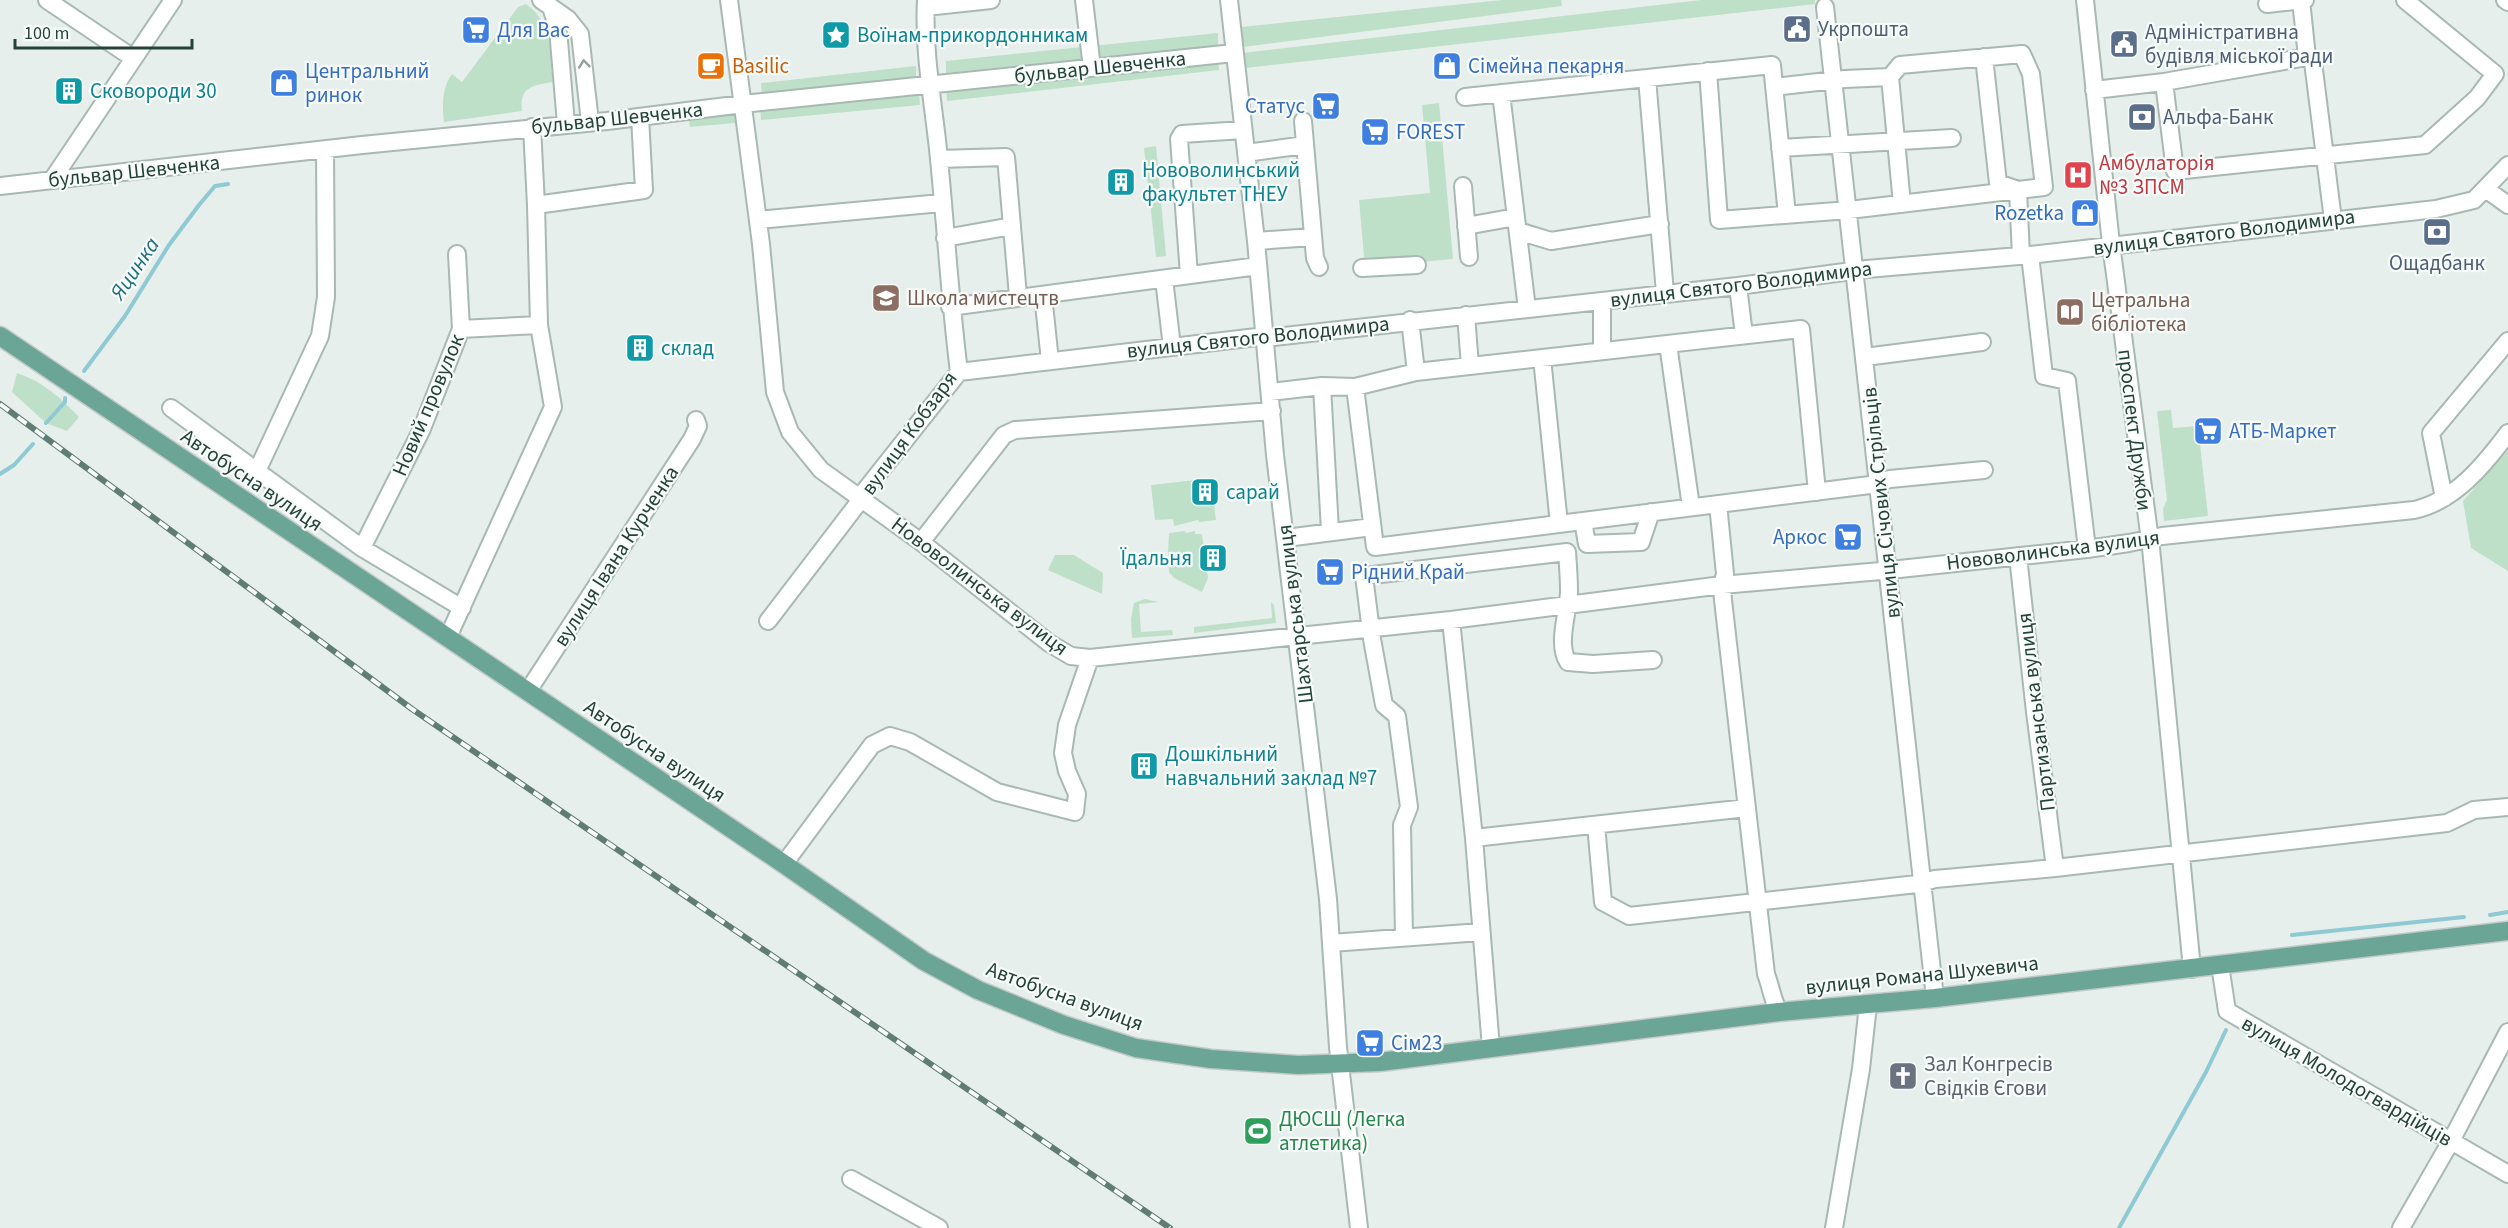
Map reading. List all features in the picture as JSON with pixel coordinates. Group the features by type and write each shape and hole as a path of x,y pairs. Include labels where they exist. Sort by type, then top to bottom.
{"main road":[{"name":"Автобусна вулиця","path":"0,336 924,961 978,990 1064,1025 1136,1048 1200,1058 1298,1065 1340,1065"},
{"name":"вулиця Романа Шухевича","path":"1340,1065 1779,1012 1935,998 2508,931"}],"street":[{"path":"47,0 133,58"},
{"path":"52,180 173,0"},
{"name":"Нововолинська вулиця","path":"729,0 758,220 775,392 790,432 821,470 921,542 1049,643 1071,656 1090,658 1298,637 1722,585 2087,549 2149,538 2308,519 2402,511 2425,507 2444,498 2480,468 2508,433"},
{"path":"926,4 991,0"},
{"path":"1084,0 1092,68"},
{"name":"Шахтарська вулиця","path":"1229,0 1331,943 1340,1065 1359,1228"},
{"name":"проспект Дружби","path":"2085,0 2111,244 2149,538 2192,969"},
{"path":"2267,4 2302,0 2307,57 2313,62 2333,220"},
{"path":"2164,82 2175,171 2425,145 2477,98 2495,74 2405,0"},
{"path":"546,3 568,19 580,34 590,122"},
{"path":"546,3 558,29 566,124"},
{"name":"вулиця Кобзаря","path":"768,621 861,499 863,493 959,372 950,307 939,159 930,84 926,4"},
{"name":"вулиця Січових Стрільців","path":"1825,7 1924,882 1935,998"},
{"name":"бульвар Шевченка","path":"0,186 325,150 532,132 566,124 743,104 1234,53"},
{"path":"1708,72 1719,220 1849,210 1902,204 2044,187 2031,74 2022,54 1900,65 1890,77 1902,204"},
{"path":"1984,57 1998,183 2018,190"},
{"path":"2094,90 2164,82 2307,57"},
{"path":"1465,97 1772,65 1787,215"},
{"path":"1774,87 1834,80 1890,77"},
{"path":"1647,78 1665,293"},
{"path":"1501,93 1527,309"},
{"path":"536,205 644,190 640,117"},
{"path":"1303,121 1315,258 1319,267"},
{"path":"1189,275 1179,139 1182,134 1243,130"},
{"path":"447,637 553,407 539,325 532,132"},
{"path":"1780,147 1952,138"},
{"path":"1246,153 1305,145"},
{"path":"257,471 320,336 326,297 325,150"},
{"path":"939,159 1006,156 1018,296"},
{"name":"вулиця Святого Володимира","path":"959,372 1172,346 1602,301 1917,264 2026,255 2463,204 2474,200 2487,190 2508,165"},
{"path":"1463,186 1469,257"},
{"path":"2018,190 2044,376 2067,381 2087,549"},
{"path":"2487,190 2508,205"},
{"path":"758,220 941,203"},
{"path":"1466,226 1517,224 1551,241 1660,224"},
{"path":"945,238 1012,226"},
{"path":"1256,242 1313,237"},
{"name":"Новий провулок","path":"362,548 422,430 461,329 457,254"},
{"path":"1362,268 1417,265"},
{"path":"950,307 1018,296 1043,295 1258,266"},
{"path":"1164,279 1172,346"},
{"path":"1738,286 1744,335"},
{"path":"1043,295 1050,361"},
{"path":"1602,301 1602,351"},
{"path":"1466,315 1470,366"},
{"path":"1410,320 1416,372"},
{"path":"461,329 539,325"},
{"path":"1270,392 1322,386 1355,387 1416,372 1801,329 1817,492"},
{"path":"2444,498 2431,433 2508,340"},
{"path":"1865,357 1982,342"},
{"path":"1668,344 1691,507"},
{"path":"1542,358 1559,524"},
{"path":"1322,386 1330,531"},
{"path":"1355,387 1375,547 1817,492 1870,485 1879,481 1984,470"},
{"name":"Автобусна вулиця","path":"171,408 362,548 462,608"},
{"path":"921,542 1004,435 1015,430 1272,411"},
{"name":"вулиця Івана Курченка","path":"528,691 692,439 698,426 696,420"},
{"path":"1718,504 1725,574 1722,585 1757,900 1766,974 1773,990 1774,1004 1779,1012"},
{"path":"1583,521 1587,544 1641,542 1651,512"},
{"path":"1286,538 1372,527"},
{"path":"1404,938 1402,825 1409,807 1397,716 1384,705 1364,576 1567,552 1568,604 1563,652 1568,662 1593,664 1653,660"},
{"name":"Партизанська вулиця","path":"2018,556 2055,868"},
{"path":"1451,620 1474,838 1491,1048"},
{"path":"783,864 872,745 890,736 910,742 997,792 1074,812 1077,794 1067,771 1063,753 1067,725 1090,658"},
{"path":"1596,825 1603,902 1629,916 2447,823 2474,810 2508,807"},
{"path":"1474,838 1747,808"},
{"path":"1331,943 1481,932"},
{"name":"вулиця Молодогвардійців","path":"2220,965 2227,1011 2508,1174"},
{"path":"1834,1228 1861,1069 1868,1005"},
{"path":"2401,1228 2451,1141 2508,1032"},
{"path":"851,1179 939,1228"}],"green space":[{"path":"1502,0 1561,0 1562,6 1243,47 1241,27"},
{"path":"1701,0 1815,0 1815,4 1245,68 1242,53"},
{"path":"526,4 535,12 546,29 553,82 539,84 525,92 522,111 444,122 446,85 452,74 462,82 518,7"},
{"path":"1218,33 1218,46 946,73 946,61"},
{"path":"1218,58 1219,70 947,101 946,87"},
{"path":"916,66 916,78 762,95 761,83"},
{"path":"919,92 920,105 761,120 760,105"},
{"path":"1439,103 1453,259 1365,267 1359,200 1430,193 1422,105"},
{"path":"734,111 735,123 690,127 688,117"},
{"path":"1156,146 1166,256 1156,257 1144,148"},
{"path":"17,373 51,391 79,417 67,431 46,423 12,392"},
{"path":"2171,410 2173,428 2198,426 2208,516 2164,521 2163,509 2167,500 2157,411"},
{"path":"2508,450 2508,571 2471,548 2463,501"},
{"path":"1196,480 1200,506 1214,504 1216,520 1199,522 1198,520 1174,526 1173,519 1155,520 1151,485"},
{"path":"1185,531 1202,534 1208,578 1202,592 1174,578 1169,572 1168,553 1177,555 1180,552 1168,552 1169,533"},
{"path":"1055,555 1074,555 1103,573 1102,594 1048,570"},
{"path":"1145,599 1159,602 1139,604 1141,632 1172,630 1173,635 1132,638 1131,619 1134,603"},
{"path":"1271,602 1274,605 1276,623 1194,633 1194,627 1272,618"}],"waterway":[{"name":"Яцинка","path":"84,371 125,316 169,245 199,205 215,186 228,184"},
{"name":"Яцинка","path":"46,423 65,402 65,398"},
{"path":"0,474 14,465 33,444"},
{"path":"2490,915 2508,912"},
{"path":"2292,935 2464,917"},
{"path":"2119,1228 2206,1072 2226,1030"}],"railway":[{"path":"0,404 412,709 1170,1228"}],"place":[{"name":"Укрпошта","path":"1797,29"},
{"name":"Для Вас","path":"476,30"},
{"name":"Воїнам-прикордонникам","path":"836,35"},
{"name":"Адміністративна будівля міської ради","path":"2124,44"},
{"name":"Basilic","path":"711,66"},
{"name":"Сімейна пекарня","path":"1447,66"},
{"name":"Центральний ринок","path":"284,83"},
{"name":"Сковороди 30","path":"69,91"},
{"name":"Статус","path":"1326,106"},
{"name":"Альфа-Банк","path":"2142,117"},
{"name":"FOREST","path":"1375,132"},
{"name":"Амбулаторія №3 ЗПСМ","path":"2078,175"},
{"name":"Нововолинський факультет ТНЕУ","path":"1121,182"},
{"name":"Rozetka","path":"2085,213"},
{"name":"Ощадбанк","path":"2437,232"},
{"name":"Школа мистецтв","path":"886,298"},
{"name":"Цетральна бібліотека","path":"2070,312"},
{"name":"склад","path":"640,348"},
{"name":"АТБ-Маркет","path":"2208,431"},
{"name":"сарай","path":"1205,492"},
{"name":"Аркос","path":"1848,537"},
{"name":"Їдальня","path":"1213,558"},
{"name":"Рідний Край","path":"1330,572"},
{"name":"Дошкільний навчальний заклад №7","path":"1144,766"},
{"name":"Сім23","path":"1370,1043"},
{"name":"Зал Конгресів Свідків Єгови","path":"1903,1076"},
{"name":"ДЮСШ (Легка атлетика)","path":"1258,1131"}]}
